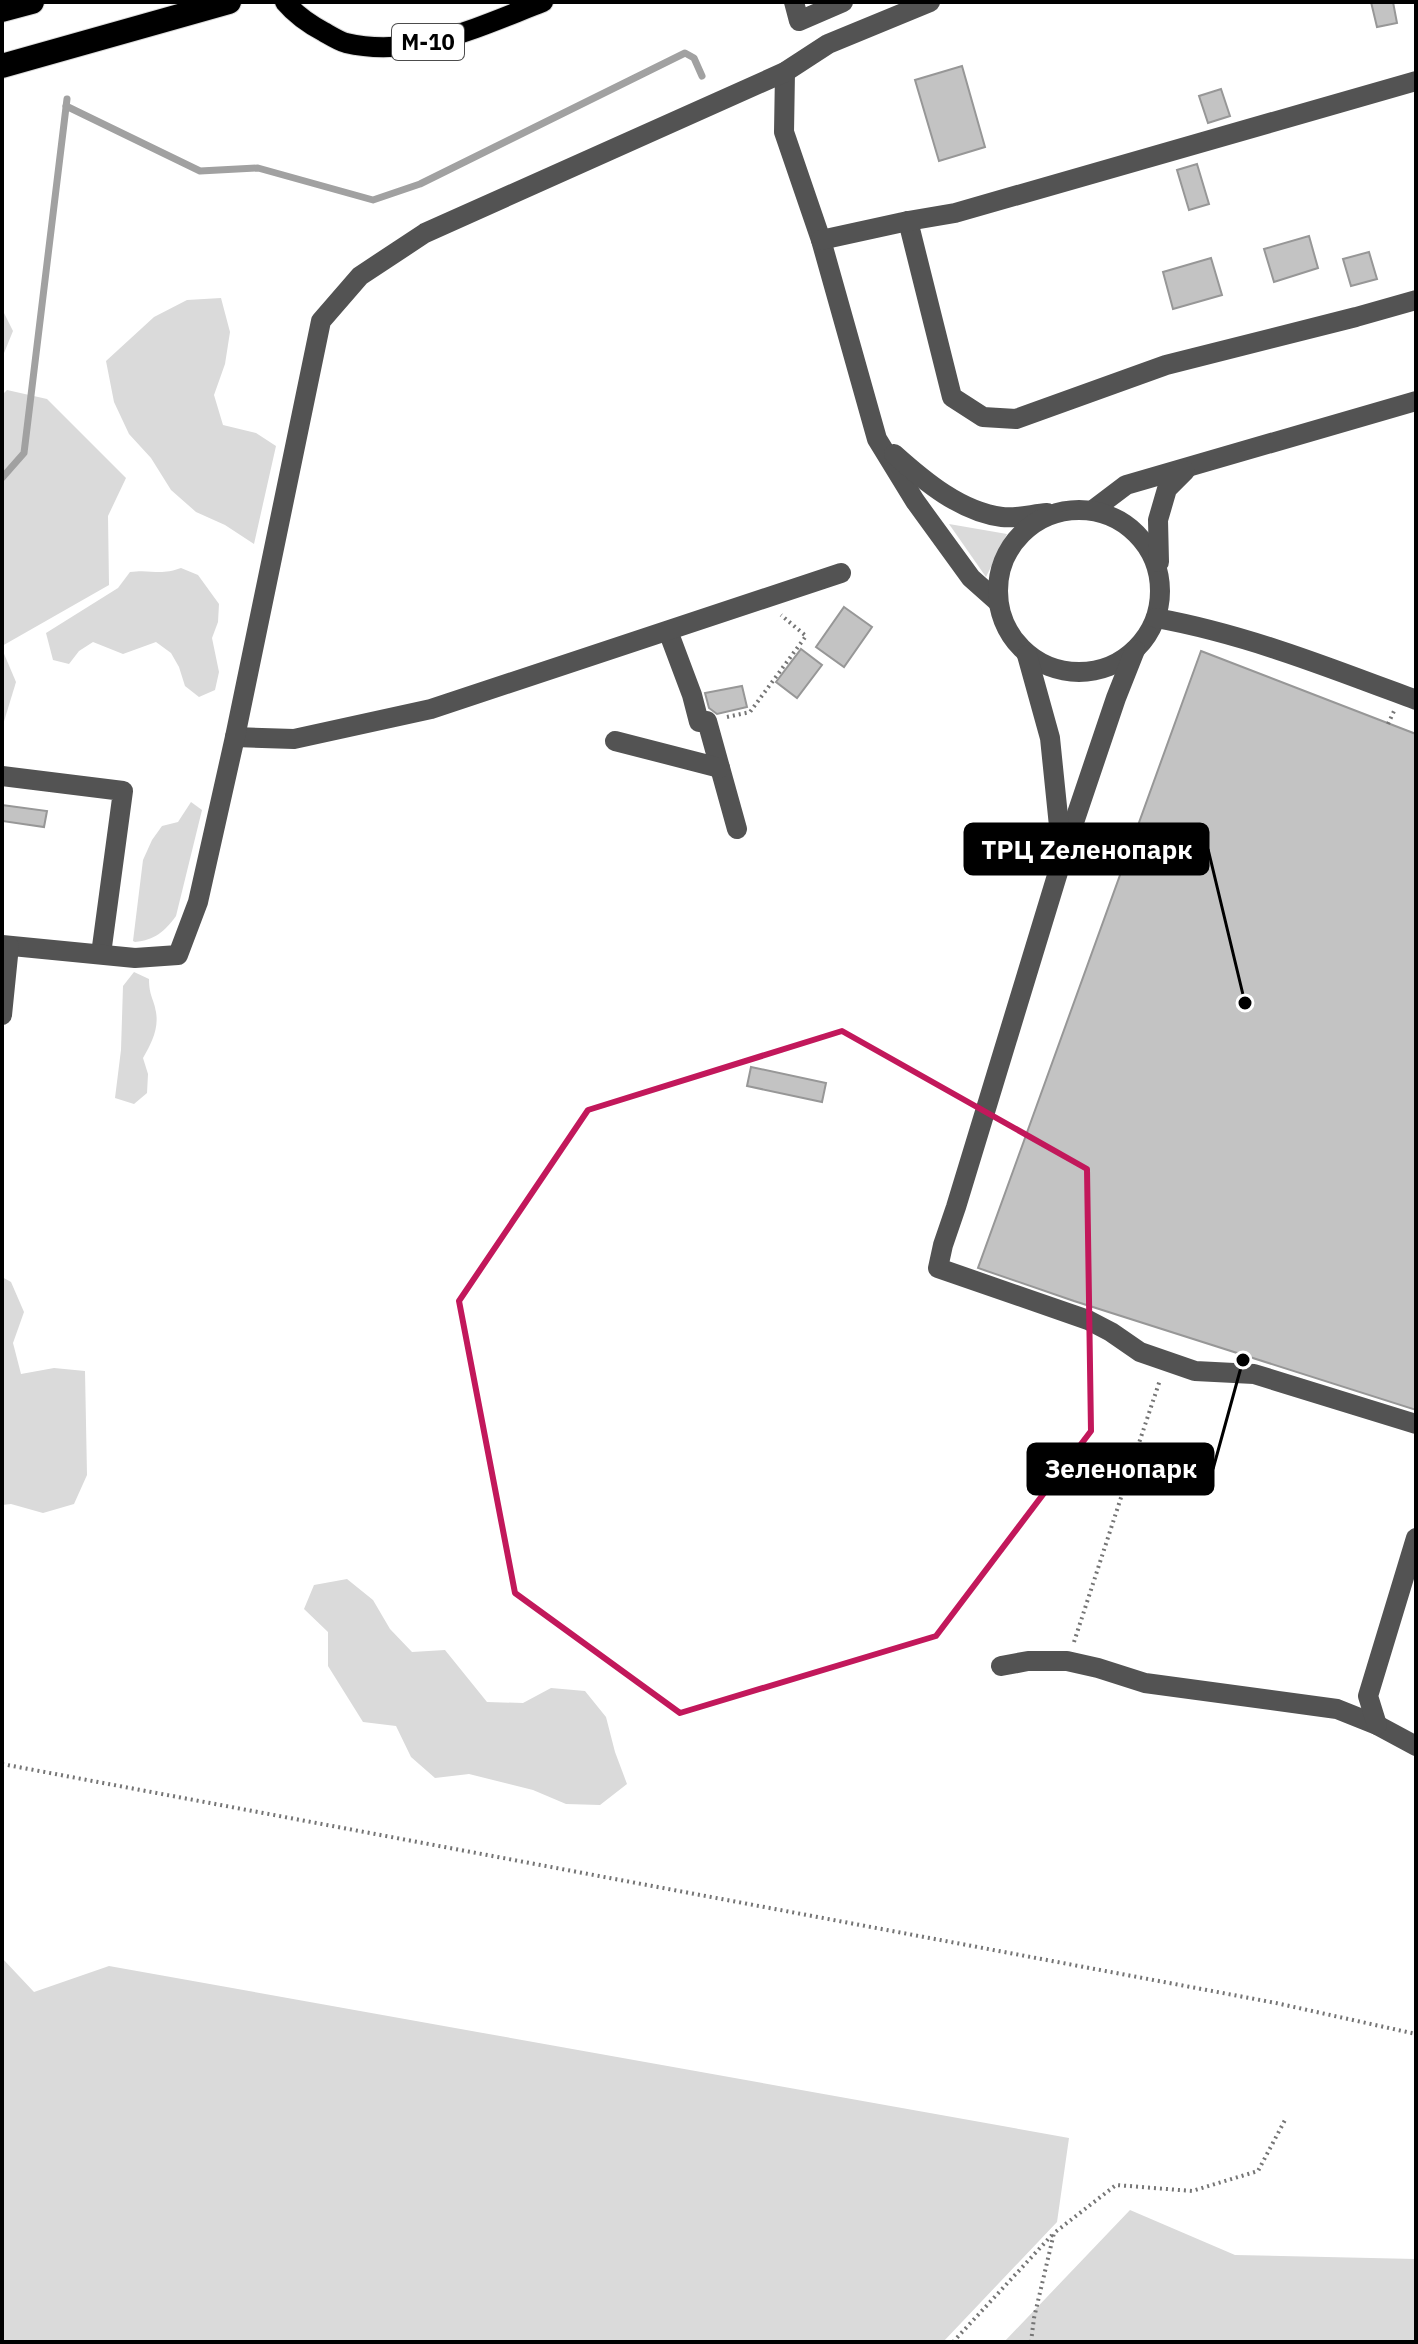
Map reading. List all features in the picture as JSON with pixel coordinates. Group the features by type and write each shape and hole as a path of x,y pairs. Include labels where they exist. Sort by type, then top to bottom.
{"highway":[{"path":"2,10 32,2"},
{"path":"2,66 229,2"}],"main road":[{"name":"М-10","path":"285,2 312,26 344,43 399,48 449,38 543,2"}],"street":[{"path":"794,2 799,21 843,2"},
{"path":"2,1015 5,946 135,958 178,955 198,902 321,321 360,276 425,233 785,72 828,44 930,2"},
{"path":"785,72 784,132 821,240 877,439 915,501 971,578 998,602"},
{"path":"821,240 955,213 1416,81"},
{"path":"908,221 952,397 983,417 1016,419 1166,365 1416,300"},
{"path":"1093,510 1126,485 1416,401"},
{"path":"877,439 923,481 971,508 1004,518 1093,510 1124,522 1147,546 1159,577"},
{"path":"1188,468 1167,489 1158,520 1160,598 1156,618 1135,650 1116,698 1066,846 938,1268 1088,1320 1140,1352 1195,1371 1254,1374 1416,1424"},
{"path":"1063,511 1034,522 1012,543 999,572 998,602 1008,632 1027,655 1053,669 1082,673 1111,666 1135,650"},
{"path":"235,737 294,739 431,709 841,573"},
{"path":"1156,618 1200,626 1416,700"},
{"path":"668,631 699,722 707,721 737,829"},
{"path":"1027,655 1050,738 1059,826 1066,846"},
{"path":"615,741 720,768"},
{"path":"2,776 123,791 101,954"},
{"path":"1377,1725 1368,1696 1416,1538"},
{"path":"1001,1666 1028,1661 1067,1661 1145,1683 1337,1709 1377,1725 1416,1746"}],"path":[{"path":"707,721 750,712 806,636 780,614 771,618"},
{"path":"1067,1661 1164,1366"},
{"path":"2,1764 1276,2003 1416,2034"},
{"path":"953,2342 1054,2233 1116,2185 1192,2191 1258,2171 1285,2120"},
{"path":"1031,2342 1054,2233"}],"highlighted area":[{"path":"842,1031 1087,1169 1091,1431 936,1636 680,1713 515,1593 459,1301 588,1110"}],"shaded area":[{"path":"221,298 230,332 225,364 214,395 223,425 256,433 276,446 254,544 225,525 196,512 171,490 151,458 129,434 114,402 106,361 154,317 187,300"},
{"path":"2,309 13,331 2,358"},
{"path":"7,390 47,399 126,478 108,516 109,585 2,646 2,395"},
{"path":"949,524 1007,534 986,577"},
{"path":"181,568 198,575 219,604 218,622 212,638 219,672 215,690 199,697 185,686 171,653 156,642 123,654 93,642 79,651 69,664 53,660 46,633 118,588 130,572 167,572"},
{"path":"2,649 16,682 2,728"},
{"path":"191,802 202,810 176,916 158,934 135,942 143,860 162,826 178,822"},
{"path":"134,972 149,979 157,1018 154,1036 143,1058 148,1074 147,1093 134,1104 115,1098 121,1050 123,986"},
{"path":"2,1277 11,1282 24,1312 13,1343 21,1374 54,1368 85,1371 87,1475 74,1504 43,1513 11,1504 2,1505"},
{"path":"347,1579 373,1600 390,1629 412,1652 445,1650 487,1702 523,1703 551,1688 585,1691 606,1717 627,1784 600,1805 566,1804 533,1790 469,1774 435,1778 411,1757 396,1726 363,1722 328,1666 328,1632 304,1609 314,1585"},
{"path":"2,1958 34,1992 109,1966 1069,2138 1057,2222 943,2342 2,2342"},
{"path":"1130,2210 1235,2255 1416,2259 1416,2342 1004,2342"}],"building":[{"path":"1371,2 1393,2 1397,23 1377,27"},
{"path":"962,66 985,147 939,161 915,80"},
{"path":"1221,89 1230,116 1208,123 1199,96"},
{"path":"1197,164 1209,204 1189,210 1177,170"},
{"path":"1309,236 1318,268 1274,282 1264,249"},
{"path":"1369,252 1377,279 1351,286 1343,259"},
{"path":"1211,258 1222,295 1173,309 1163,272"},
{"path":"844,607 872,627 844,667 816,647"},
{"path":"801,649 822,665 797,698 776,682"},
{"path":"1201,651 1416,734 1416,1410 978,1268"},
{"path":"742,686 747,707 717,714 709,708 705,693"},
{"path":"2,805 47,811 44,827 2,821"},
{"path":"751,1067 826,1083 822,1102 747,1086"}],"waterway":[{"path":"66,106 200,171 258,168 373,200 420,184 685,53 694,58 702,76"},
{"path":"2,478 24,453 67,99"}],"place":[{"name":"ТРЦ Zеленопарк","path":"1245,1003"},
{"name":"Зеленопарк","path":"1243,1360"}]}
